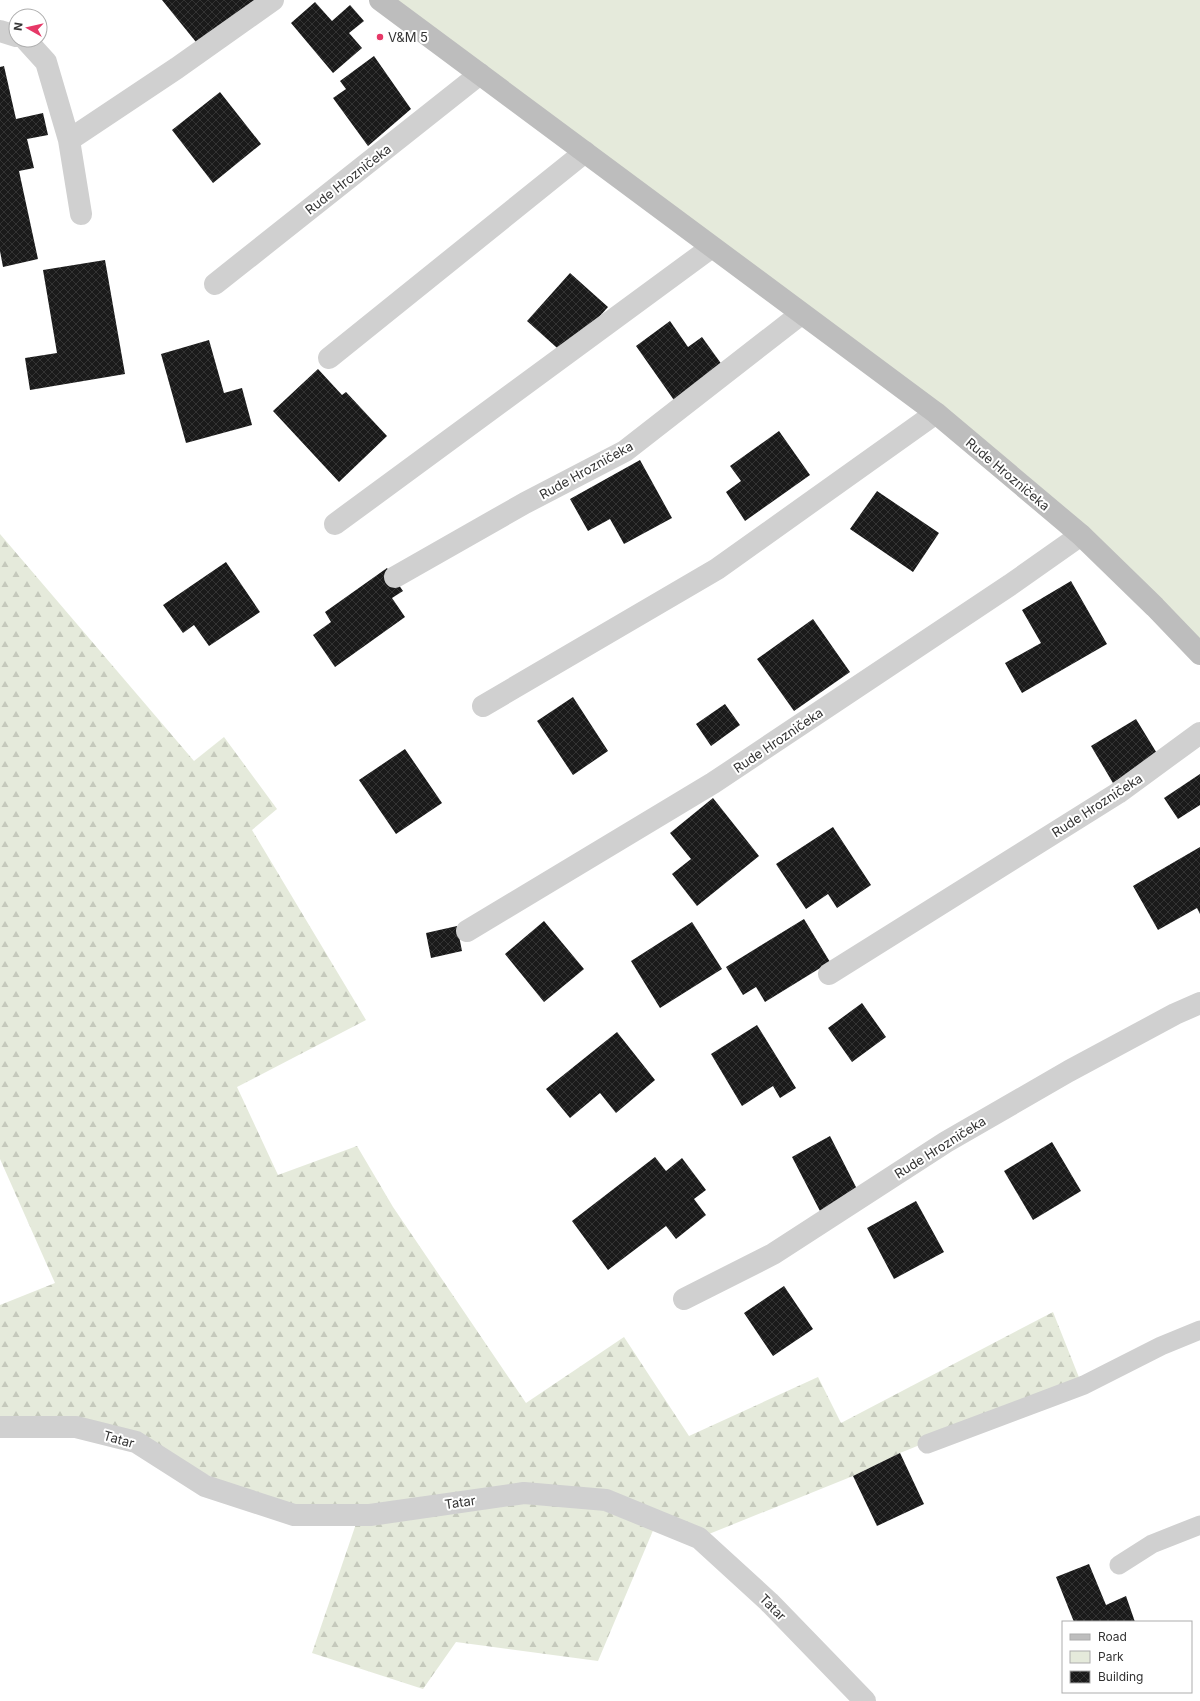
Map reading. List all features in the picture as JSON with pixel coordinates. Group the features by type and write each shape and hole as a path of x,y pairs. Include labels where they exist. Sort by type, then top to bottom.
{"street":[{"path":"69,140 177,68 273,0"},
{"name":"Rude Hrozničeka","path":"380,0 936,413 1081,535 1155,607 1200,654"},
{"path":"33,48 46,62 69,140 81,214"},
{"name":"Rude Hrozničeka","path":"215,284 480,74"},
{"path":"329,358 585,152"},
{"path":"335,524 712,247"},
{"name":"Rude Hrozničeka","path":"395,577 525,503 625,451 801,314"},
{"path":"483,706 717,569 936,413"},
{"name":"Rude Hrozničeka","path":"467,931 713,783 1010,585 1081,535"},
{"name":"Rude Hrozničeka","path":"829,974 1118,794 1200,733"},
{"name":"Rude Hrozničeka","path":"684,1299 773,1254 946,1142 1062,1075 1168,1017 1200,1003"},
{"name":"Tatar","path":"0,1427 76,1427 136,1442 205,1486 294,1515 370,1515 524,1493 606,1500 699,1538 769,1602 865,1701"}],"lane":[{"path":"927,1444 1084,1386 1161,1346 1200,1330"},
{"path":"1119,1565 1152,1544 1200,1525"}],"green space":[{"path":"389,0 1200,0 1200,647 1085,532"},
{"path":"0,534 194,761 224,737 277,809 252,830 366,1020 237,1087 278,1175 357,1146 393,1207 526,1403 624,1337 689,1436 818,1377 841,1423 1053,1312 1080,1380 900,1453 853,1476 699,1538 657,1521 598,1661 456,1642 423,1689 312,1653 359,1515 294,1515 136,1442 0,1427 0,1305 55,1283 0,1159"}],"building":[{"path":"162,0 257,0 200,47"},
{"path":"315,2 332,21 350,5 364,21 349,33 362,48 333,73 291,23"},
{"path":"374,56 411,109 368,146 333,98 346,89 340,81"},
{"path":"4,66 16,119 43,113 48,135 27,139 34,168 19,171 38,259 3,267 0,251 0,67"},
{"path":"220,92 261,144 213,183 172,130"},
{"path":"105,260 125,374 30,390 25,358 57,353 43,270"},
{"path":"570,273 608,307 565,355 527,321"},
{"path":"670,321 688,347 702,337 725,369 676,403 636,346"},
{"path":"209,340 224,393 242,388 252,425 186,443 161,354"},
{"path":"318,369 342,395 346,392 387,436 339,482 273,411"},
{"path":"779,431 810,475 745,521 726,492 741,481 730,466"},
{"path":"640,460 672,518 624,544 610,519 588,531 570,499"},
{"path":"877,491 939,533 913,572 850,529"},
{"path":"226,562 260,612 209,646 194,625 183,633 163,605"},
{"path":"387,568 403,591 392,598 405,617 335,667 313,635 331,622 325,612"},
{"path":"1071,581 1107,644 1022,693 1005,663 1041,643 1022,610"},
{"path":"813,619 850,672 794,711 757,659"},
{"path":"573,697 608,751 573,775 537,721"},
{"path":"725,704 740,725 711,746 696,724"},
{"path":"1136,719 1158,755 1113,783 1091,746"},
{"path":"405,749 442,803 396,834 359,780"},
{"path":"1200,774 1200,805 1178,819 1164,798"},
{"path":"713,798 759,856 697,906 672,874 691,859 670,833"},
{"path":"833,827 871,885 837,908 828,894 806,909 776,864"},
{"path":"1200,847 1200,914 1197,908 1158,930 1133,886"},
{"path":"804,919 830,962 765,1002 756,987 743,995 726,967"},
{"path":"544,921 584,969 544,1002 505,954"},
{"path":"692,922 722,969 660,1008 631,961"},
{"path":"457,926 462,951 431,958 426,933"},
{"path":"862,1003 886,1037 852,1062 828,1028"},
{"path":"757,1025 796,1088 780,1098 773,1086 742,1106 711,1054"},
{"path":"617,1032 655,1080 616,1113 600,1093 570,1118 546,1089"},
{"path":"830,1136 858,1191 820,1211 792,1157"},
{"path":"1052,1142 1081,1191 1033,1220 1004,1171"},
{"path":"655,1157 666,1171 682,1158 706,1190 694,1199 706,1215 676,1239 666,1226 608,1270 572,1221"},
{"path":"916,1201 944,1252 894,1279 867,1228"},
{"path":"784,1286 813,1329 773,1356 744,1313"},
{"path":"900,1453 924,1504 877,1526 853,1476"},
{"path":"1089,1564 1106,1605 1126,1596 1135,1621 1074,1621 1056,1577"}],"place":[{"name":"V&M 5","path":"380,37"}]}
